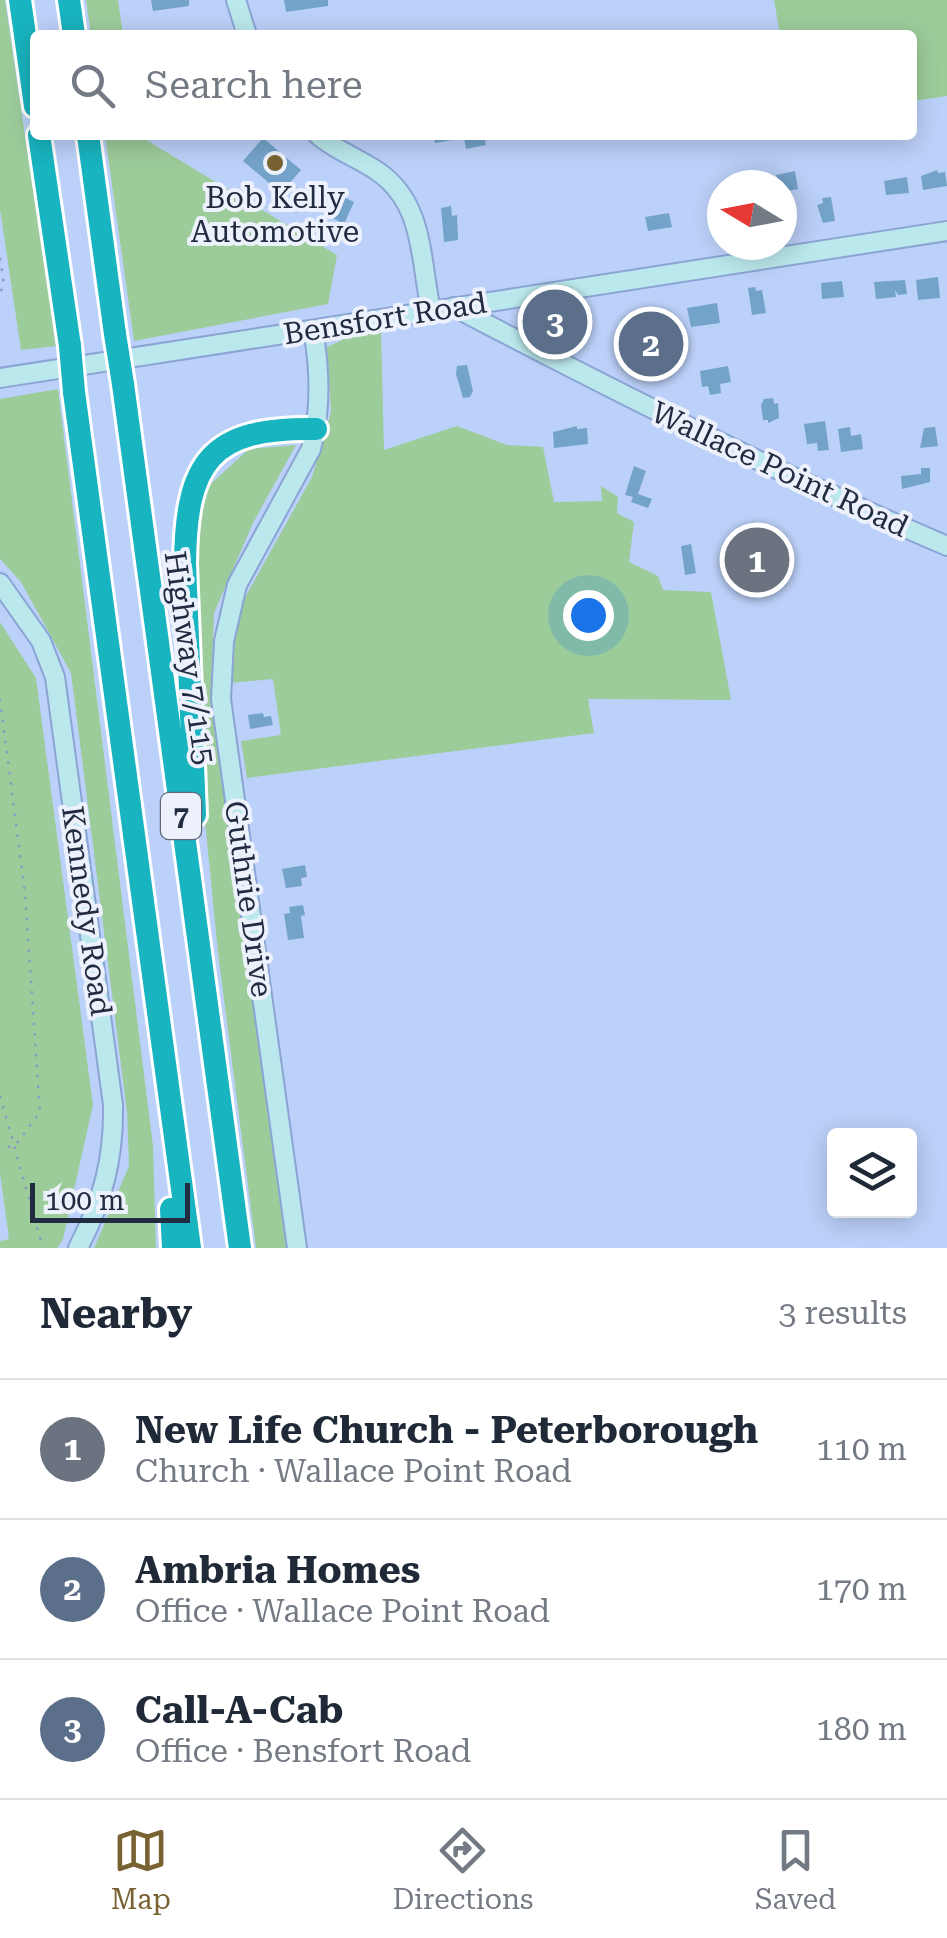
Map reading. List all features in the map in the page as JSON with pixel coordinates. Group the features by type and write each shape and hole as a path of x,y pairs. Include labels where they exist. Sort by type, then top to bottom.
{"highway":[{"path":"20,0 30,71"},
{"path":"69,0 73,30"},
{"name":"7","path":"40,140 190,1248"},
{"name":"Highway 7/115","path":"89,140 240,1248"},
{"path":"198,943 202,892 190,732 186,564 189,502 200,472 222,446 267,432 316,428"},
{"path":"155,991 173,1248"}],"street":[{"path":"236,0 246,30"},
{"path":"326,140 381,173 399,192 416,221 432,310"},
{"name":"Bensfort Road","path":"0,378 947,231"},
{"name":"Wallace Point Road","path":"454,307 588,378 833,498 947,546"},
{"name":"Guthrie Drive","path":"297,1248 221,699 224,641 237,585 302,469 316,428 314,330"},
{"name":"Kennedy Road","path":"0,583 41,642 55,678 113,1105 114,1140 107,1184 78,1248"}],"path":[{"path":"0,258 4,284 0,293"},
{"path":"0,699 24,893 40,1112 14,1146 0,1148"},
{"path":"0,1096 43,1248"}],"green space":[{"path":"0,0 5,0 56,346 21,350 0,209"},
{"path":"86,0 118,0 122,30 90,30"},
{"path":"774,0 947,0 947,96 917,100 917,30 779,30"},
{"path":"106,140 146,140 337,255 328,304 134,341"},
{"path":"381,330 384,450 457,426 507,445 543,447 554,502 602,501 601,486 618,497 617,513 634,522 629,562 658,576 663,590 711,592 731,700 588,699 594,733 247,778 241,741 281,735 273,679 230,683 238,610 312,477 331,412 327,347 361,331"},
{"path":"58,389 153,1146 156,1248 94,1248 129,1166 127,1112 71,673 21,582 0,559 0,399"},
{"path":"296,445 253,523 214,613 211,691 287,1248 256,1248 205,821 193,559 205,489 249,449"},
{"path":"0,622 36,678 93,1105 63,1239 57,1248 0,1248 0,1241 9,1239 0,1173"}],"building":[{"path":"151,0 189,0 189,6 153,11"},
{"path":"284,0 328,0 328,6 286,12"},
{"path":"265,140 301,170 281,193 243,161"},
{"path":"464,140 485,140 486,145 466,149"},
{"path":"937,170 945,172 947,186 923,190 921,176"},
{"path":"907,177 909,193 886,195 884,181"},
{"path":"335,193 354,202 344,224 325,214"},
{"path":"831,197 835,221 823,223 817,205 823,203 822,198"},
{"path":"451,206 452,216 457,215 458,240 444,242 441,208"},
{"path":"669,213 672,227 648,231 645,217"},
{"path":"938,277 940,298 918,300 916,280"},
{"path":"905,280 907,294 898,295 895,290 896,297 876,299 874,282"},
{"path":"842,281 844,297 822,299 821,283"},
{"path":"755,287 756,291 762,290 766,313 752,315 748,288"},
{"path":"717,303 720,323 691,327 687,308"},
{"path":"540,312 565,315 565,328 540,325"},
{"path":"666,336 668,349 639,353 637,341"},
{"path":"467,365 473,391 470,397 463,398 456,374 457,366"},
{"path":"728,366 731,382 720,384 721,393 710,395 708,386 702,387 700,371"},
{"path":"773,398 774,404 778,403 779,418 768,423 763,420 761,405 764,399"},
{"path":"825,421 829,450 818,451 817,443 807,444 804,424"},
{"path":"577,426 587,428 588,444 554,448 553,432"},
{"path":"850,427 851,436 861,434 863,449 841,452 838,429"},
{"path":"935,427 938,446 920,448 924,428"},
{"path":"634,466 646,471 638,494 652,499 648,508 631,502 633,497 625,495"},
{"path":"921,468 930,468 930,482 902,489 901,476 921,474"},
{"path":"763,543 765,555 772,554 776,574 769,576 770,581 739,587 735,566 741,565 738,548"},
{"path":"691,544 696,573 685,575 681,546"},
{"path":"263,713 264,717 271,716 273,725 250,729 248,715"},
{"path":"305,865 307,877 301,878 302,886 286,888 282,869"},
{"path":"303,905 304,938 288,940 284,914 290,913 289,907"}],"place":[{"name":"Bob Kelly Automotive","path":"275,163"},
{"name":"Call-A-Cab","path":"555,322"},
{"name":"Ambria Homes","path":"651,344"},
{"name":"New Life Church - Peterborough","path":"757,560"}]}
